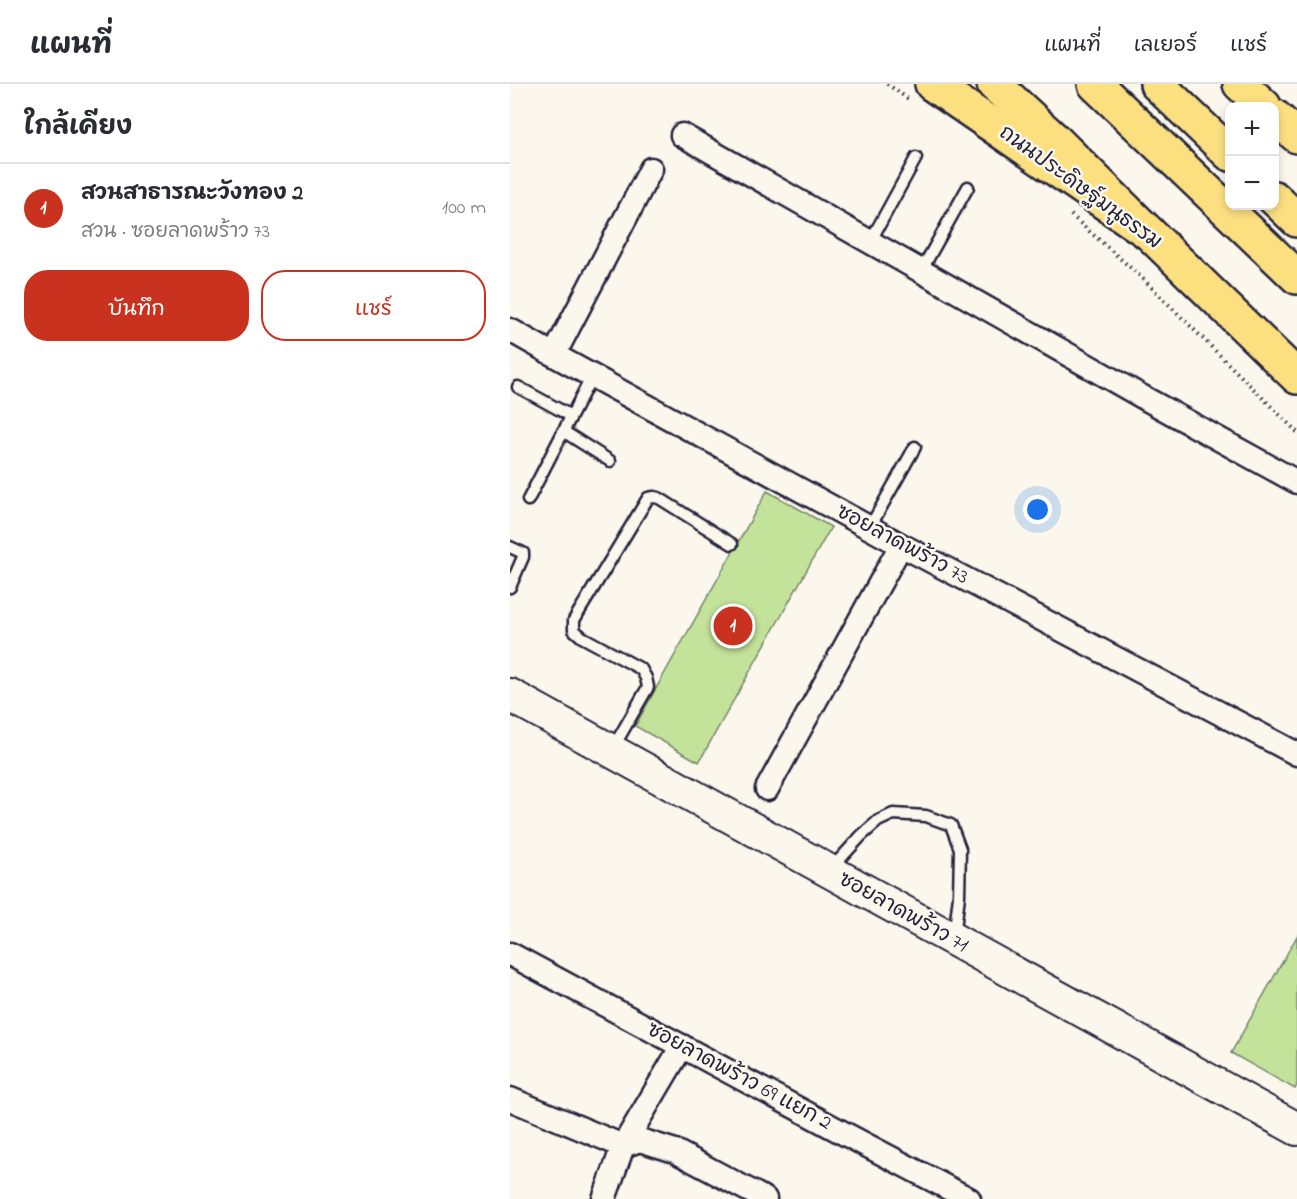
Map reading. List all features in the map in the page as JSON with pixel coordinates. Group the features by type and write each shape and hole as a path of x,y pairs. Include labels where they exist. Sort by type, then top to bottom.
{"main road":[{"path":"994,84 1057,142 1149,233"},
{"path":"1095,84 1297,277"},
{"path":"1157,84 1225,149"},
{"path":"1240,84 1260,102"},
{"name":"ถนนประดิษฐ์มนูธรรม","path":"922,93 1149,233 1297,377"},
{"path":"1279,120 1297,136"},
{"path":"1279,202 1297,220"}],"street":[{"path":"682,135 1148,400 1297,482"},
{"path":"554,355 651,168"},
{"name":"ซอยลาดพร้าว 73","path":"510,330 901,545 1297,754"},
{"path":"767,789 901,545"},
{"name":"ซอยลาดพร้าว 71","path":"510,695 1297,1129"},
{"name":"ซอยลาดพร้าว 69 แยก 2","path":"510,954 969,1199"},
{"path":"604,1199 623,1146 682,1046"},
{"path":"510,1099 623,1146 640,1140 675,1151 765,1199"}],"lane":[{"path":"870,242 916,158"},
{"path":"921,271 968,187"},
{"path":"528,500 592,376"},
{"path":"518,387 571,416"},
{"path":"563,431 610,461"},
{"path":"870,528 915,447"},
{"path":"611,751 648,687 646,678 641,669 582,637 574,630 574,620 648,498 659,498 732,544"},
{"path":"510,547 523,553 510,587"},
{"path":"829,872 861,836 878,821 893,814 926,816 951,825 960,849 959,896 953,940"}],"path":[{"path":"887,84 922,93"},
{"path":"1068,211 1141,277 1297,432"}],"green space":[{"path":"767,491 831,527 699,762 635,726"},
{"path":"1297,936 1297,1085 1295,1089 1231,1053"}],"place":[{"name":"สวนสาธารณะวังทอง 2","path":"733,626"}]}
